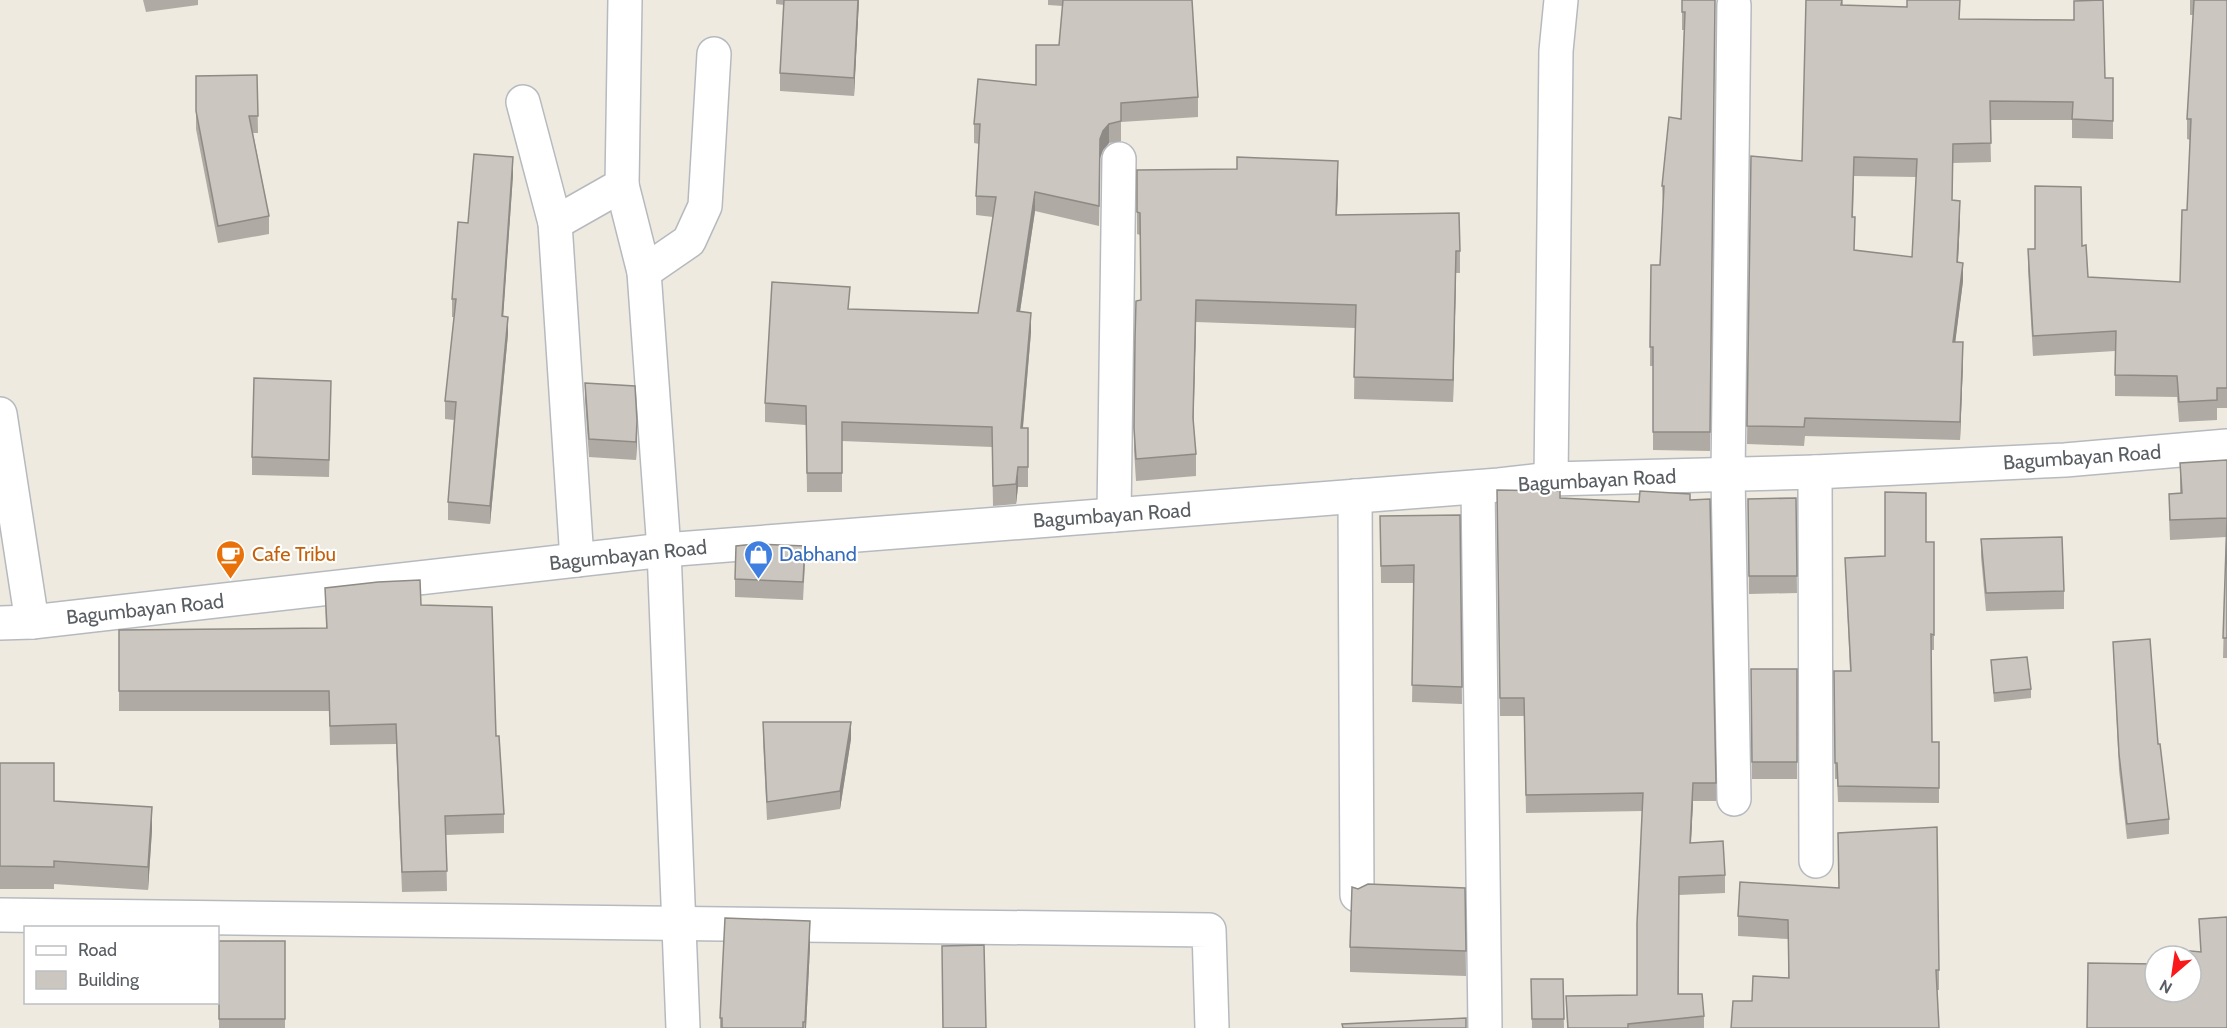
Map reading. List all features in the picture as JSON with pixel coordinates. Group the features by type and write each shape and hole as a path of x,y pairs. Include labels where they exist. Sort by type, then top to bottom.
{"street":[{"path":"625,0 622,185 644,272 664,550 680,923 682,1028"},
{"path":"1551,479 1556,51 1561,0"},
{"path":"1734,5 1728,475 1734,799"},
{"path":"644,272 689,241 705,206 714,54"},
{"path":"523,102 555,223 577,560"},
{"path":"1114,515 1119,159"},
{"path":"555,223 622,185"},
{"path":"0,414 33,622"},
{"name":"Bagumbayan Road","path":"0,623 33,622 664,550 1478,487 1551,479 1815,472 2065,460 2227,446"},
{"path":"1815,472 1816,861"},
{"path":"1478,487 1485,1028"},
{"path":"1354,496 1357,896"},
{"path":"0,915 1209,930 1212,1028"}],"building":[{"path":"784,0 858,0 854,78 780,73"},
{"path":"1063,0 1192,0 1198,97 1121,103 1121,121 1109,124 1100,139 1099,206 1035,192 1017,311 1031,313 1021,428 1028,428 1028,467 1018,467 1016,484 993,486 992,427 842,422 842,473 807,473 806,406 765,403 772,282 850,287 848,309 978,313 996,197 976,196 980,124 974,124 978,79 1036,85 1036,45 1059,45"},
{"path":"1682,0 1715,0 1710,432 1653,432 1653,347 1650,347 1651,265 1660,265 1664,186 1662,186 1669,117 1681,119 1685,12 1682,12"},
{"path":"1806,0 1842,0 1841,5 1907,7 1907,0 1960,0 1959,19 2074,20 2074,1 2103,0 2105,78 2113,78 2113,121 2072,119 2073,102 1990,101 1991,143 1953,144 1952,200 1960,201 1957,262 1963,263 1953,342 1963,342 1960,422 1805,418 1804,427 1747,426 1751,156 1802,161","holes":["1854,157 1917,159 1912,257 1854,250 1855,217 1852,217"]},
{"path":"2194,0 2227,0 2227,388 2217,388 2217,400 2179,402 2177,376 2115,375 2116,331 2033,336 2028,249 2035,249 2035,186 2081,187 2082,246 2086,245 2088,277 2180,282 2182,210 2187,210 2191,119 2187,119"},
{"path":"257,75 258,116 249,116 269,216 218,226 196,111 196,76"},
{"path":"474,154 513,157 502,316 508,317 490,506 448,502 456,402 445,401 456,299 452,299 458,222 468,223"},
{"path":"1237,157 1338,161 1336,215 1459,213 1460,251 1456,251 1453,380 1354,377 1356,305 1196,300 1193,418 1196,454 1136,459 1134,428 1136,301 1141,300 1137,170 1237,169"},
{"path":"254,378 331,381 329,460 252,457"},
{"path":"585,383 635,386 636,442 589,439"},
{"path":"2227,460 2227,518 2170,520 2169,494 2182,493 2180,463"},
{"path":"1497,490 1560,491 1560,498 1639,502 1640,491 1690,494 1690,500 1710,499 1716,783 1693,783 1690,843 1723,841 1725,875 1679,877 1678,994 1702,994 1704,1016 1628,1024 1628,1028 1568,1028 1566,996 1637,995 1637,923 1643,793 1526,795 1524,698 1500,698"},
{"path":"1885,492 1926,493 1926,542 1934,542 1934,635 1931,634 1932,742 1939,742 1939,788 1838,786 1837,763 1835,763 1834,671 1851,671 1845,558 1885,556"},
{"path":"1796,498 1797,576 1749,576 1748,499"},
{"path":"1460,515 1462,687 1412,685 1414,565 1381,566 1380,516"},
{"path":"2227,518 2227,638 2223,638"},
{"path":"2062,537 2064,591 1986,593 1981,539"},
{"path":"755,544 805,546 803,582 735,579 736,546"},
{"path":"420,580 421,605 492,607 496,736 499,736 504,814 445,816 447,871 402,872 396,724 330,726 329,691 119,691 119,630 327,628 325,588"},
{"path":"2150,639 2158,744 2160,744 2169,819 2127,824 2119,754 2113,642"},
{"path":"2027,657 2031,689 1994,693 1991,660"},
{"path":"1751,669 1797,669 1797,762 1752,762"},
{"path":"763,722 851,722 840,791 767,802"},
{"path":"0,763 54,763 54,801 152,807 148,867 54,861 54,867 0,866"},
{"path":"1937,827 1939,970 1936,970 1939,1028 1731,1028 1733,1001 1752,1001 1753,976 1789,978 1788,920 1738,916 1740,882 1839,888 1838,833"},
{"path":"1368,884 1465,888 1466,951 1350,947 1352,887 1358,889"},
{"path":"2227,917 2227,1028 2087,1028 2088,963 2143,964 2143,1004 2203,1004 2203,944 2201,944 2199,919"},
{"path":"725,918 810,921 803,1028 722,1028 722,1018 720,1018"},
{"path":"219,941 285,941 285,1019 219,1019"},
{"path":"984,945 986,1028 943,1028 942,946"},
{"path":"1531,979 1563,979 1564,1019 1532,1019"},
{"path":"1466,1018 1466,1028 1343,1028 1342,1024"}],"place":[{"name":"Cafe Tribu","path":"231,580"},
{"name":"Dabhand","path":"758,580"}]}
